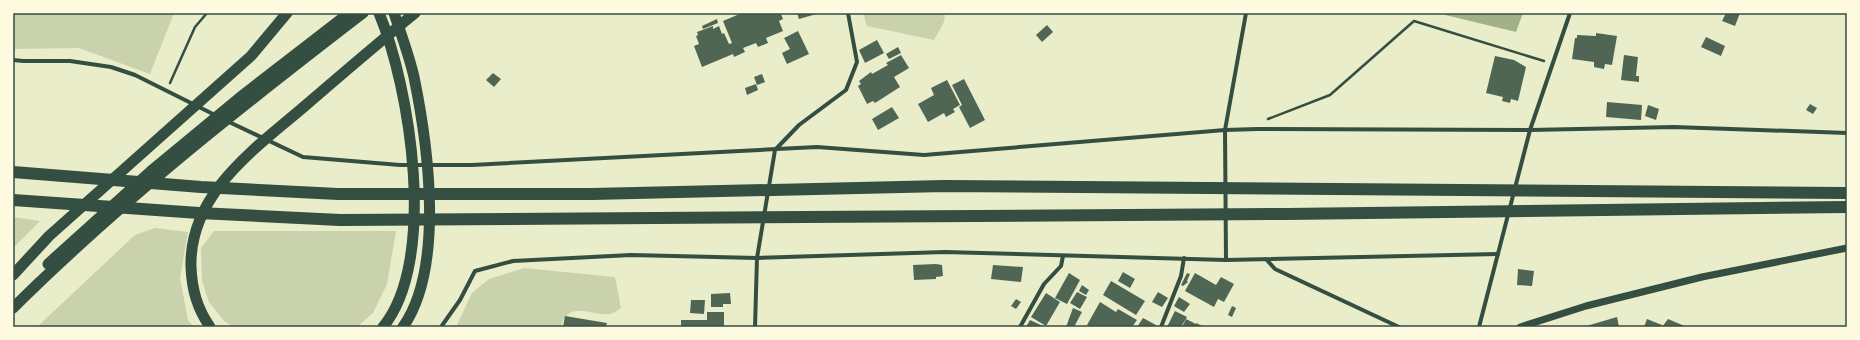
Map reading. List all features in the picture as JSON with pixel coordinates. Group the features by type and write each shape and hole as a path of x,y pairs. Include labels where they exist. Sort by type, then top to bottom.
{"highway":[{"path":"13,275 49,236 251,56 287,13"},
{"path":"246,98 349,13"},
{"path":"379,13 394,54 402,86 412,152 414,214 407,272 400,297 390,319 383,327"},
{"path":"394,13 414,76 426,152 429,190 427,245 421,284 415,304 403,327"},
{"path":"13,308 150,171 246,98 363,14"},
{"path":"210,327 198,307 192,285 191,260 194,238 202,213 215,191 248,154 373,47 414,14"},
{"path":"13,172 200,187 338,194 592,194 944,186 1847,193"},
{"path":"13,200 199,214 340,220 1287,214 1847,207"},
{"path":"13,298 83,237"}],"street":[{"path":"755,327 757,258 776,150 799,125 846,90 857,62 848,13"},
{"path":"1226,260 1225,130 1246,13"},
{"path":"1479,327 1530,130 1570,13"},
{"path":"13,60 70,61 111,67 135,75 166,92 303,157 400,165 472,165 817,147 924,155 1225,130 1258,129 1530,130 1674,127 1847,133"},
{"path":"1520,327 1586,306 1702,277 1847,248"},
{"path":"441,327 460,300 475,271 513,261 631,255 757,258 945,252 1226,260 1498,254"},
{"path":"1020,327 1044,284 1061,266 1063,256"},
{"path":"1161,327 1181,276 1184,258"},
{"path":"1266,259 1275,269 1399,327"}],"path":[{"path":"166,92 194,27 207,13"},
{"path":"1258,129 1268,119 1330,95 1414,21 1553,64"}],"shaded area":[{"path":"13,13 174,13 150,74 79,48 13,49"},
{"path":"863,13 945,13 944,22 934,40 867,26"},
{"path":"1437,13 1523,13 1516,32"},
{"path":"13,217 40,221 13,248"},
{"path":"155,228 188,232 180,278 188,320 194,327 37,327 135,235"},
{"path":"214,231 396,231 387,284 373,313 357,327 233,327 224,321 209,302 202,281 201,248"},
{"path":"524,268 615,277 621,308 610,314 575,311 569,313 564,318 561,327 456,327 472,293 489,279"}],"building":[{"path":"742,13 784,13 781,14 783,19 779,21 783,31 766,38 768,43 758,47 756,43 743,48 745,52 734,57 733,54 702,67 694,46 699,44 696,36 698,35 697,32 713,26 713,29 719,26 722,34 724,33 729,44 732,43 723,21"},
{"path":"797,13 820,13 799,19"},
{"path":"1726,13 1740,13 1735,26 1722,21"},
{"path":"717,19 718,23 703,29 702,26"},
{"path":"1047,25 1053,32 1042,42 1036,35"},
{"path":"798,31 809,54 787,64 782,53 790,49 784,38"},
{"path":"1596,33 1617,36 1612,65 1605,64 1604,69 1594,67 1594,62 1572,59 1575,38 1577,38 1577,35 1596,36"},
{"path":"1706,37 1725,46 1721,56 1701,47"},
{"path":"877,40 884,53 865,63 859,50"},
{"path":"898,47 901,53 889,59 886,54"},
{"path":"901,55 909,68 894,77 900,87 875,103 873,101 867,104 858,86 861,84 859,81 871,72 872,74 888,65 886,63"},
{"path":"1624,55 1638,57 1636,76 1639,76 1639,82 1621,80"},
{"path":"1495,56 1514,60 1526,67 1518,101 1511,99 1510,103 1502,101 1503,97 1486,93"},
{"path":"493,73 501,79 494,87 486,80"},
{"path":"762,74 765,82 757,85 754,77"},
{"path":"964,79 985,120 970,128 959,107 962,105 952,85"},
{"path":"947,80 960,105 953,109 955,112 946,117 944,113 928,122 918,104 934,95 931,88"},
{"path":"756,84 758,90 747,95 745,88"},
{"path":"1607,102 1642,105 1641,120 1606,117"},
{"path":"1810,104 1817,108 1813,114 1806,110"},
{"path":"1648,105 1659,109 1656,120 1645,116"},
{"path":"892,107 899,118 878,130 872,119"},
{"path":"913,265 942,265 943,276 936,277 936,279 914,280"},
{"path":"993,265 1023,267 1021,282 991,279"},
{"path":"1518,269 1534,271 1532,286 1517,285"},
{"path":"1123,272 1135,279 1130,288 1118,281"},
{"path":"1069,273 1080,280 1067,304 1055,298"},
{"path":"1187,273 1190,274 1187,281 1188,282 1183,286 1181,285"},
{"path":"1195,273 1216,285 1221,277 1234,284 1224,302 1218,299 1214,307 1185,291"},
{"path":"1111,281 1145,301 1136,315 1103,295"},
{"path":"1082,285 1089,290 1086,295 1079,291"},
{"path":"1077,292 1087,297 1080,309 1070,303"},
{"path":"1158,292 1168,298 1162,307 1152,302"},
{"path":"730,293 731,304 723,304 723,307 711,307 711,294"},
{"path":"1046,293 1060,302 1046,326 1031,317"},
{"path":"1179,297 1190,304 1184,312 1174,306"},
{"path":"1016,299 1021,302 1016,309 1011,306"},
{"path":"691,300 705,300 704,314 690,313"},
{"path":"1100,302 1116,312 1118,309 1137,320 1132,327 1090,327 1087,325"},
{"path":"1232,306 1236,308 1232,317 1228,315"},
{"path":"1073,308 1082,312 1074,327 1066,327"},
{"path":"1175,311 1187,317 1181,327 1167,327"},
{"path":"707,312 724,312 724,327 681,327 681,320 707,320"},
{"path":"565,316 607,323 606,327 563,327"},
{"path":"1617,317 1619,327 1583,327"},
{"path":"1143,318 1156,325 1155,327 1137,327"},
{"path":"1186,319 1196,324 1205,327 1182,327"},
{"path":"1647,319 1662,325 1661,327 1644,327"},
{"path":"1668,319 1687,327 1662,327"},
{"path":"1030,320 1045,327 1026,327"}]}
